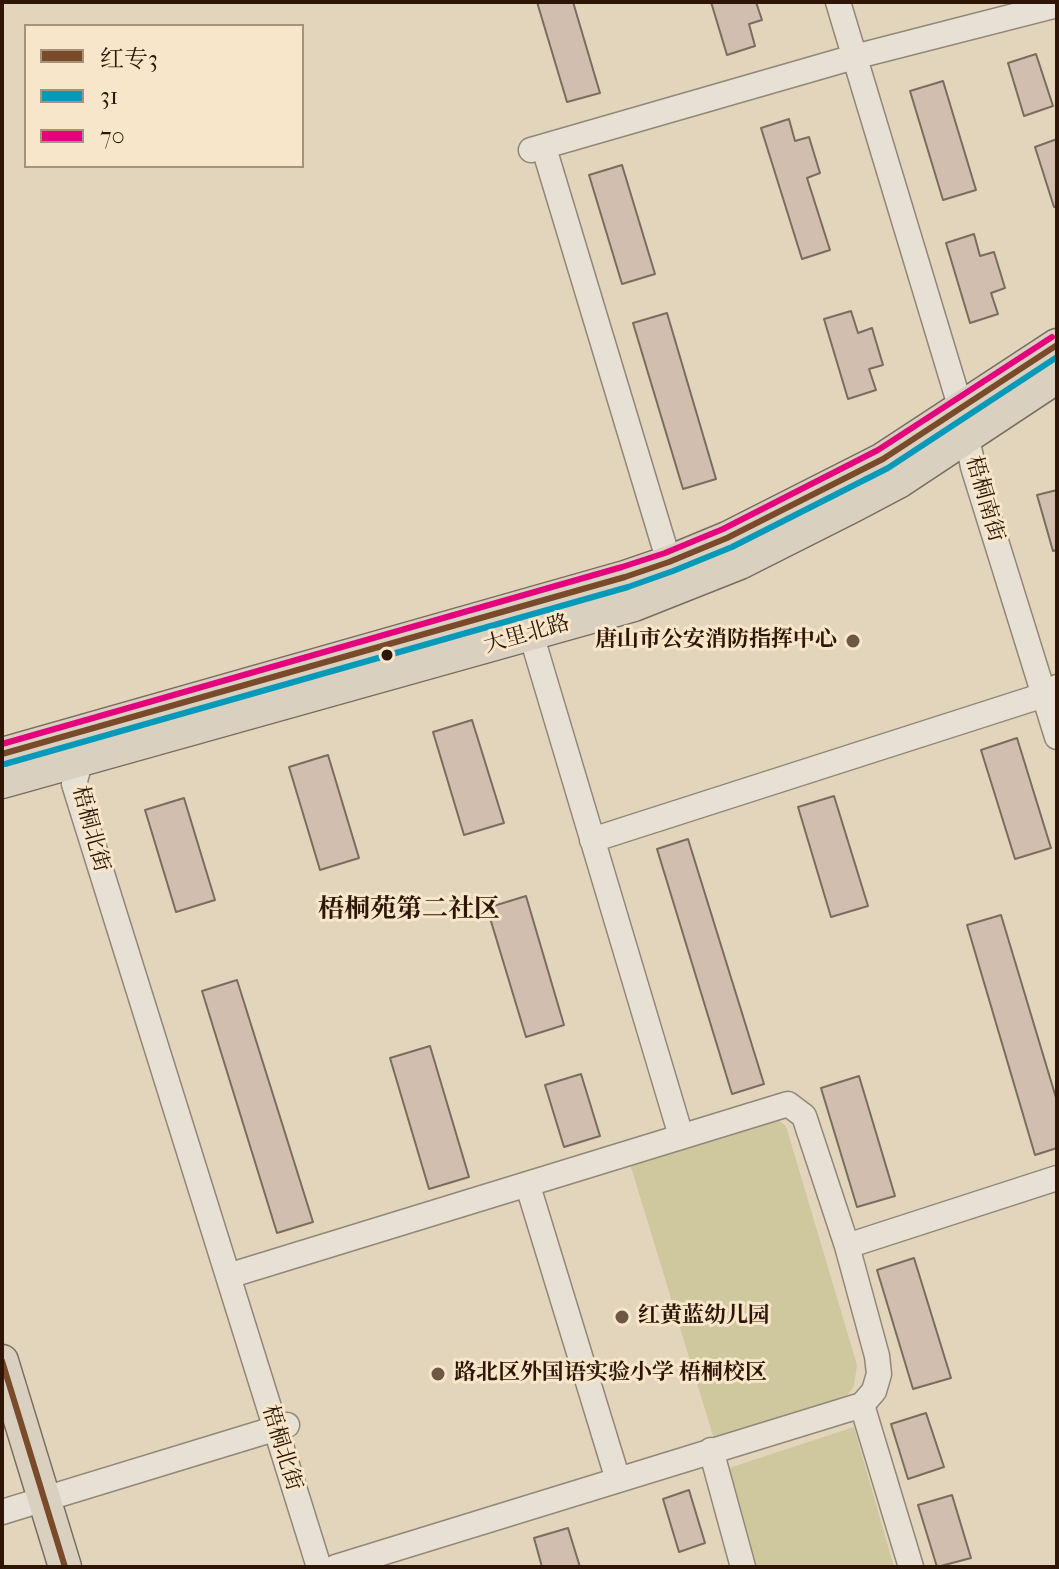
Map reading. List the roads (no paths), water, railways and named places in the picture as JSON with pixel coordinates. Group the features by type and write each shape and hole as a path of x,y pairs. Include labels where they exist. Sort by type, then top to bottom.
{"main road":[{"name":"大里北路","path":"2,782 634,605 740,563 900,481 1057,345"},
{"name":"大里北路","path":"2,754 669,562 727,538 883,459 1057,377"},
{"path":"2,1361 23,1505 65,1567"},
{"path":"2,1433 43,1567"}],"street":[{"name":"梧桐南街","path":"838,2 964,423 973,467 1053,694 1057,737"},
{"path":"669,562 538,149 854,57 1057,5"},
{"path":"531,634 681,1136"},
{"path":"592,840 1053,694"},
{"name":"梧桐北街","path":"81,760 281,1426 319,1567"},
{"path":"234,1275 788,1104 804,1116 847,1246 877,1356 879,1374 874,1391 862,1405 334,1567"},
{"path":"847,1246 1057,1178"},
{"path":"528,1186 618,1480"},
{"path":"862,1405 911,1567"},
{"path":"23,1505 281,1426"},
{"name":"梧桐北街","path":"281,1426 334,1567"},
{"path":"711,1450 743,1567"}],"place":[{"name":"唐山市公安消防指挥中心","path":"853,641"},
{"name":"红黄蓝幼儿园","path":"622,1317"},
{"name":"路北区外国语实验小学 梧桐校区","path":"438,1374"}],"district":[{"name":"梧桐苑第二社区","path":"409,911"}]}
